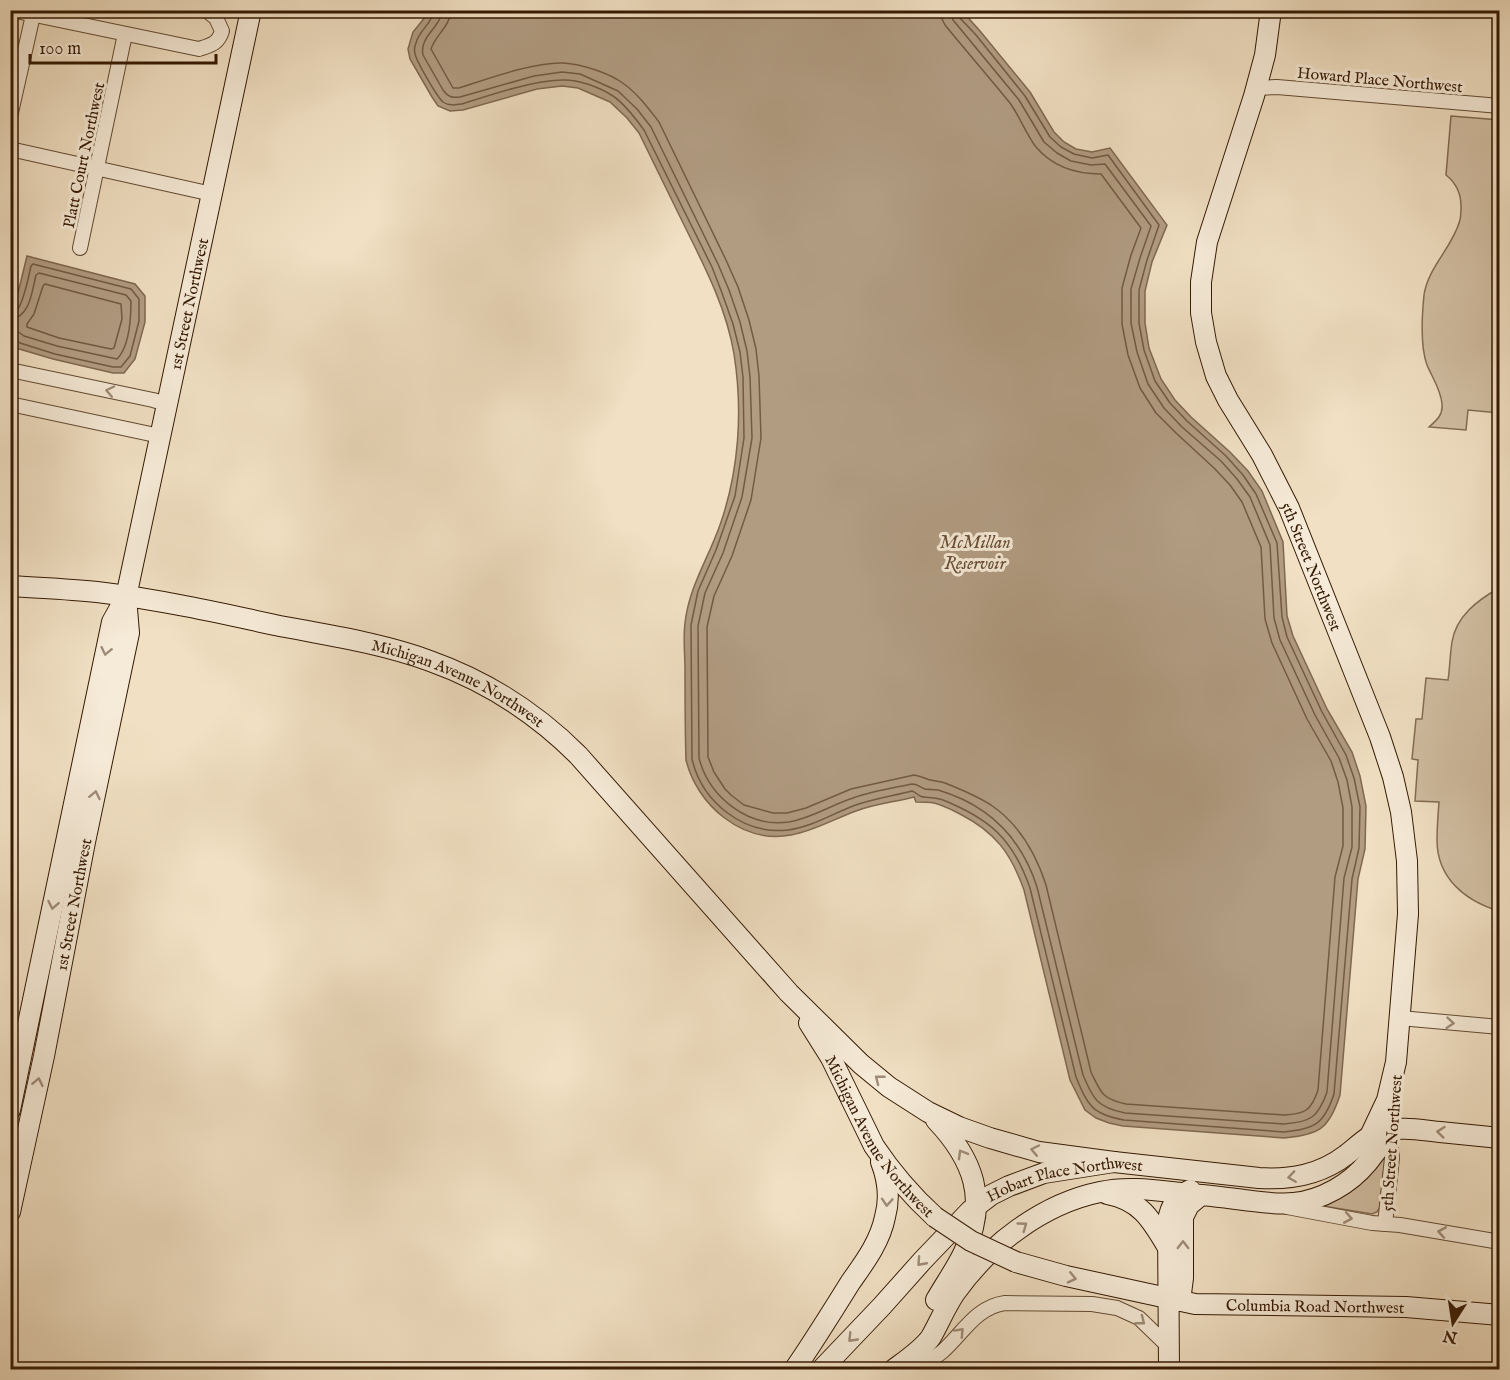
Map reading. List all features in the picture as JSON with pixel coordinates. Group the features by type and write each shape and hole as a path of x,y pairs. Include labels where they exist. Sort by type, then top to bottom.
{"main road":[{"name":"1st Street Northwest","path":"10,1212 44,1056 85,842 129,633 126,597 251,10"},
{"name":"5th Street Northwest","path":"1271,10 1265,55 1257,88 1205,252 1201,282 1202,323 1216,376 1228,400 1263,455 1286,501 1366,701 1391,770 1401,812 1406,845 1408,920 1396,1062 1397,1090 1389,1129"},
{"name":"Michigan Avenue Northwest","path":"10,586 97,592 239,617 388,649 437,663 498,692 560,737 588,764 789,993 874,1076 928,1112 975,1133 1017,1146 1063,1156 1114,1162"},
{"name":"1st Street Northwest","path":"10,1110 112,622 126,597"},
{"name":"Michigan Avenue Northwest","path":"789,993 824,1046 874,1146 912,1196 935,1217 971,1241 1016,1262 1050,1273 1174,1300"},
{"name":"5th Street Northwest","path":"1192,1194 1195,1188 1204,1187 1280,1193 1296,1192 1314,1188 1339,1177 1347,1170 1387,1100 1396,1062"},
{"path":"915,1370 922,1330 929,1313 960,1261 971,1236 976,1206 974,1183 966,1158 951,1137 928,1112"},
{"path":"1366,1139 1389,1129 1500,1138"},
{"name":"Hobart Place Northwest","path":"893,1370 930,1338 962,1283 982,1261 999,1245 1041,1214 1064,1203 1098,1192 1114,1190 1136,1189 1270,1203 1308,1200 1341,1186 1354,1177 1365,1166 1389,1129"},
{"name":"Hobart Place Northwest","path":"822,1370 976,1206 1000,1191 1033,1176 1057,1170 1114,1162 1281,1179 1303,1176 1321,1170 1339,1161 1366,1139"},
{"path":"794,1370 867,1257 883,1225 888,1187 874,1146"},
{"path":"1098,1192 1124,1198 1139,1207 1152,1221 1167,1246"},
{"path":"1169,1370 1174,1300 1167,1246 1168,1221 1174,1202 1192,1194"},
{"path":"1174,1300 1182,1278 1183,1217 1192,1194"},
{"name":"Columbia Road Northwest","path":"1174,1300 1203,1305 1406,1307 1500,1315"}],"street":[{"path":"11,10 199,50 214,44 220,38 222,31 216,18 206,10"},
{"path":"10,117 33,15"},
{"path":"222,31 246,37"},
{"name":"Platt Court Northwest","path":"80,248 125,34"},
{"name":"Howard Place Northwest","path":"1257,88 1285,88 1500,106"},
{"path":"10,149 212,194"},
{"path":"10,370 167,404"},
{"path":"10,404 160,436"},
{"path":"1400,1018 1500,1027"},
{"name":"5th Street Northwest","path":"1385,1224 1392,1158 1389,1129"},
{"name":"Hobart Place Northwest","path":"1270,1203 1500,1242"},
{"path":"915,1370 944,1349 980,1312 1005,1303 1092,1304 1117,1308 1139,1318 1169,1347"}],"shaded area":[{"path":"1451,116 1500,120 1499,413 1468,410 1466,430 1429,427 1437,420 1442,404 1427,365 1422,340 1426,285 1457,230 1461,217 1459,193 1453,181 1446,175"},
{"path":"1499,588 1500,911 1487,907 1464,894 1448,877 1438,854 1439,802 1415,801 1418,760 1412,759 1416,719 1422,719 1426,678 1448,680 1452,642 1458,624 1469,610"},
{"path":"1386,1155 1380,1207 1377,1212 1372,1214 1322,1205"}],"water":[{"name":"McMillan Reservoir","path":"430,11 962,11 1030,92 1054,132 1064,142 1076,149 1092,152 1110,148 1167,225 1152,262 1145,291 1145,323 1149,348 1161,379 1175,400 1230,452 1248,471 1262,491 1283,542 1287,616 1293,636 1327,709 1352,752 1360,776 1366,806 1365,849 1358,879 1340,1095 1332,1116 1321,1128 1306,1135 1284,1138 1123,1126 1096,1118 1085,1110 1070,1080 1019,877 1007,854 992,836 960,814 930,802 916,802 914,797 863,809 799,833 773,836 739,827 724,818 711,806 700,792 686,760 684,634 690,597 720,525 726,504 738,441 737,375 727,322 702,261 639,133 627,118 610,102 578,88 562,86 537,89 463,110 450,111 438,106 410,59 408,49 413,32"},
{"path":"27,256 135,284 145,296 145,322 135,359 124,373 113,373 16,348 11,341 11,312"}]}
